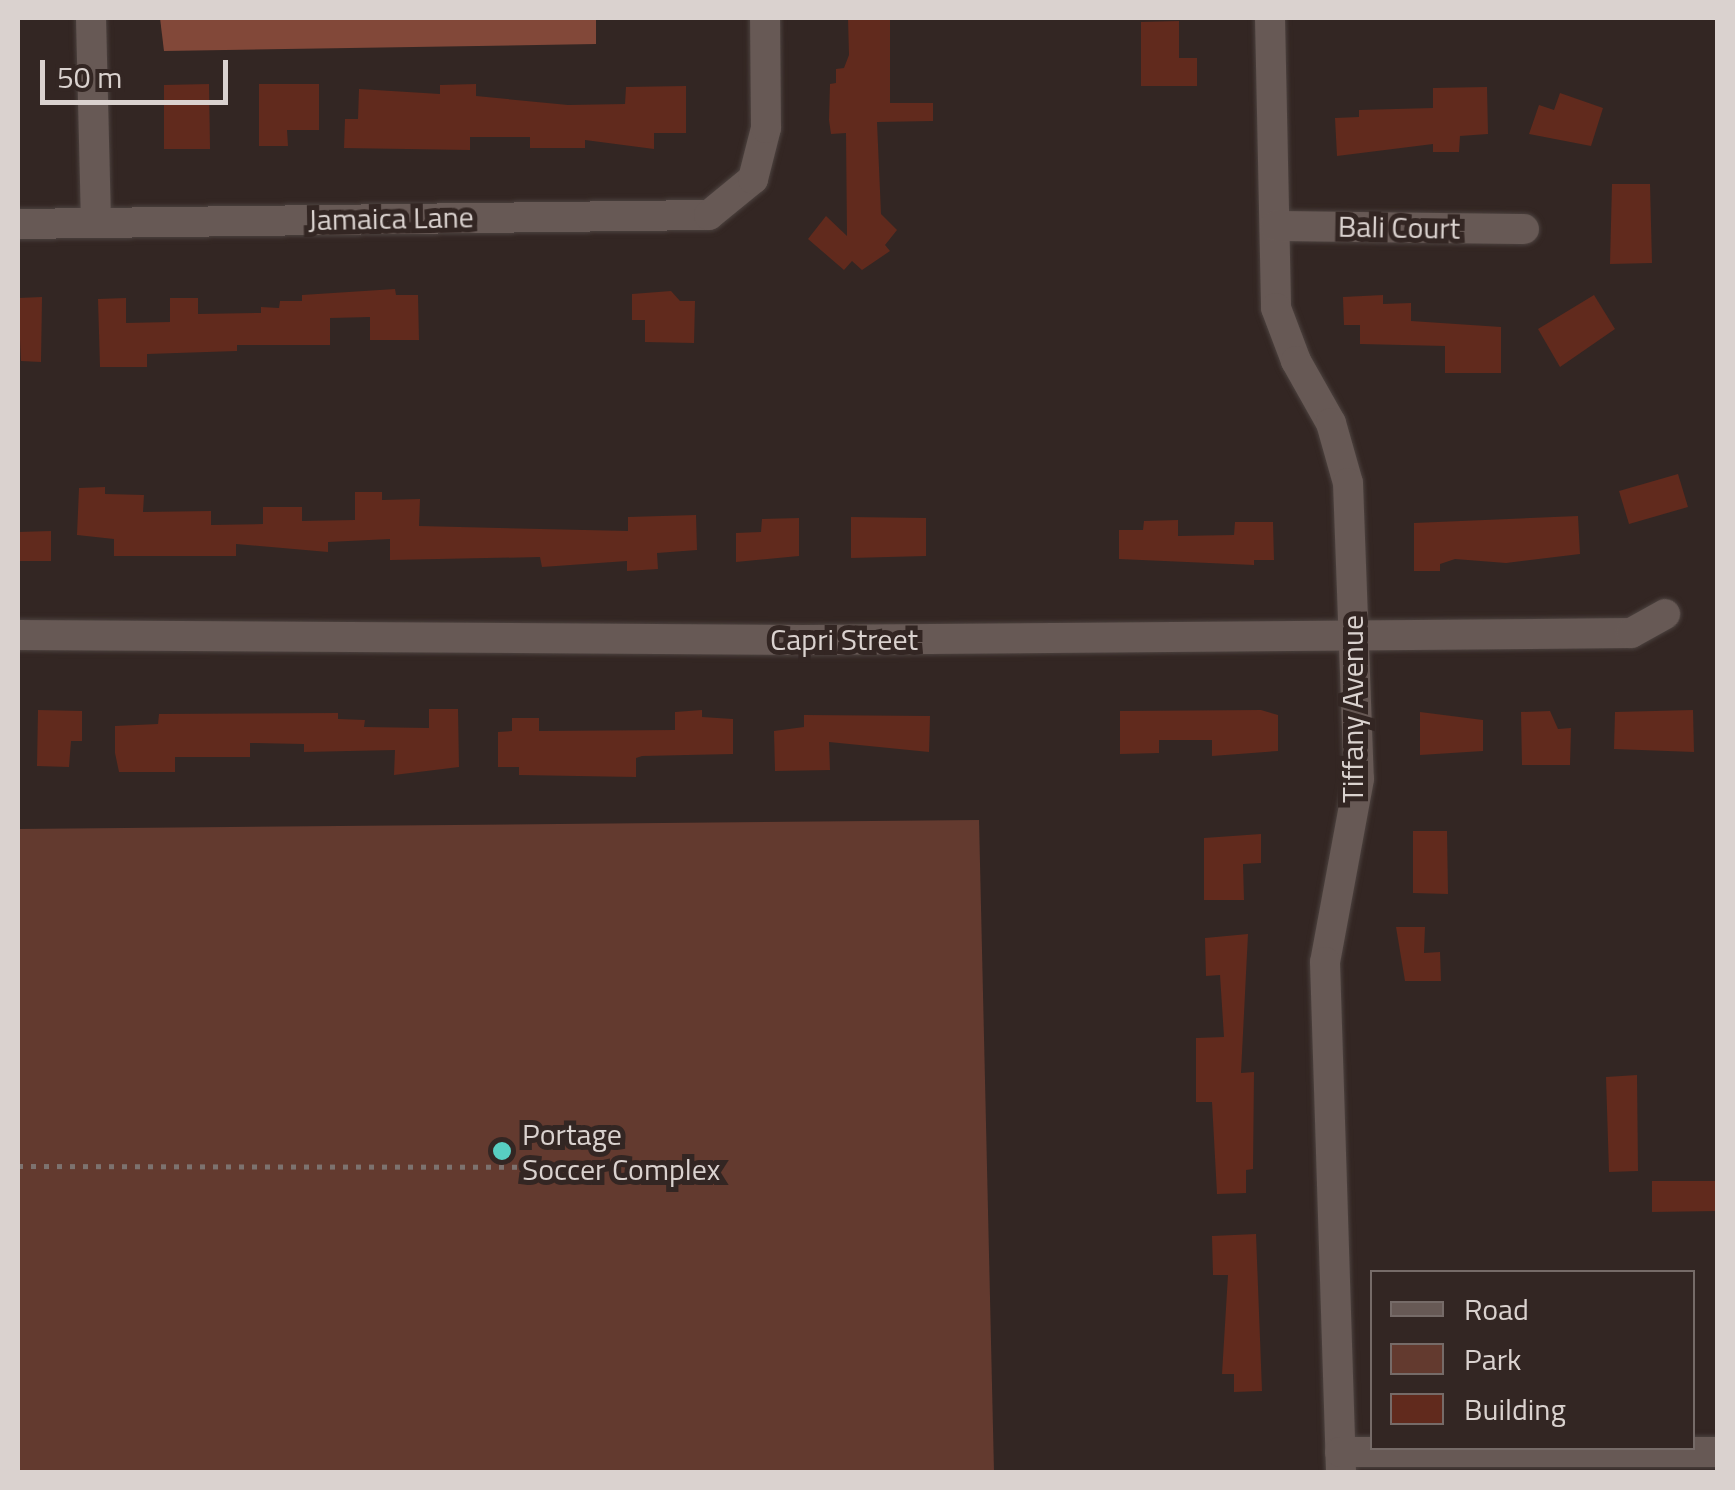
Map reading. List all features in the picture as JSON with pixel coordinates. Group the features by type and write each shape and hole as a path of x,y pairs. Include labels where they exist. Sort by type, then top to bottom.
{"street":[{"path":"91,18 96,221"},
{"name":"Jamaica Lane","path":"18,224 708,215 753,179 766,128 766,18"},
{"name":"Tiffany Avenue","path":"1270,18 1276,308 1296,361 1331,423 1348,483 1359,779 1325,962 1341,1462"},
{"name":"Bali Court","path":"1275,226 1524,229"},
{"name":"Capri Street","path":"18,636 804,640 1631,633 1664,614"},
{"path":"1341,1462 1718,1452"}],"path":[{"path":"18,1166 590,1167"}],"green space":[{"name":"Portage Soccer Complex","path":"979,820 994,1472 18,1472 18,829"}],"shaded area":[{"path":"160,18 596,18 596,44 164,51"}],"building":[{"path":"848,18 890,18 890,103 933,103 933,121 877,122 881,214 897,230 885,245 890,251 862,270 852,261 844,270 808,239 826,216 847,236 846,133 831,134 829,120 830,84 836,83 836,69 844,68 849,55"},
{"path":"1179,21 1179,58 1197,58 1197,86 1141,86 1141,22"},
{"path":"209,84 210,149 164,149 164,85"},
{"path":"259,84 319,84 319,130 287,130 288,146 259,146"},
{"path":"476,84 476,96 568,105 625,104 626,87 686,86 686,133 654,133 654,149 585,140 585,148 530,148 530,137 470,137 470,150 344,148 345,119 358,119 359,89 440,94 440,85"},
{"path":"1487,87 1488,134 1460,136 1459,152 1433,152 1433,144 1337,156 1335,118 1359,117 1359,110 1433,108 1433,88"},
{"path":"1560,93 1603,108 1591,146 1529,134 1539,105 1554,110"},
{"path":"1612,184 1650,184 1652,263 1610,264"},
{"path":"395,289 396,295 418,295 419,340 370,340 370,317 330,318 330,345 237,345 237,351 147,354 147,367 100,367 98,299 126,298 126,323 170,322 170,298 198,298 198,314 261,313 261,307 279,308 280,301 302,301 302,295"},
{"path":"671,291 680,301 695,301 694,343 645,342 645,320 632,320 632,294"},
{"path":"1383,295 1383,304 1411,303 1411,321 1501,327 1501,373 1445,373 1445,346 1360,344 1360,325 1344,325 1343,297"},
{"path":"1594,295 1615,329 1560,367 1538,329"},
{"path":"42,297 41,362 21,361 18,298"},
{"path":"1678,474 1688,507 1629,524 1619,491"},
{"path":"105,487 105,494 144,495 143,512 211,511 211,525 263,524 263,507 302,507 302,521 355,520 355,492 382,492 382,500 420,499 419,526 628,531 628,517 696,515 697,550 657,553 658,569 627,571 627,561 542,567 540,557 390,560 390,539 328,542 328,552 236,544 236,556 114,556 114,539 77,535 79,488"},
{"path":"1578,516 1580,554 1506,563 1455,559 1440,564 1440,571 1414,571 1414,523"},
{"path":"851,517 926,518 926,556 851,558"},
{"path":"799,518 799,556 736,562 736,533 761,532 762,519"},
{"path":"1178,520 1178,536 1234,535 1235,522 1273,522 1274,560 1254,560 1254,565 1119,559 1119,530 1143,530 1144,521"},
{"path":"51,531 51,561 18,561 18,532"},
{"path":"429,709 458,709 459,767 394,775 395,750 304,752 304,744 250,743 250,757 175,757 175,772 119,772 115,753 115,726 158,724 159,714 338,713 338,719 365,720 364,727 429,728"},
{"path":"38,710 82,711 82,741 71,741 69,767 37,766"},
{"path":"702,710 702,717 733,719 733,754 642,756 636,758 636,777 519,775 519,767 498,767 498,732 512,731 512,718 539,718 539,731 675,730 675,712"},
{"path":"1261,710 1278,715 1278,751 1212,756 1212,740 1159,740 1159,753 1120,754 1120,711"},
{"path":"1693,710 1694,752 1614,749 1615,712"},
{"path":"1550,711 1558,729 1571,728 1570,765 1522,765 1521,712"},
{"path":"1420,712 1483,720 1483,751 1420,755"},
{"path":"804,715 930,716 929,752 829,742 830,770 775,771 774,731 804,727"},
{"path":"1413,831 1447,831 1448,894 1413,893"},
{"path":"1261,834 1261,863 1243,864 1244,900 1204,900 1204,838"},
{"path":"1396,927 1425,927 1424,953 1440,952 1441,981 1405,981"},
{"path":"1248,934 1241,1073 1254,1072 1253,1169 1246,1170 1246,1193 1217,1194 1212,1102 1196,1102 1196,1038 1224,1037 1220,975 1206,976 1205,938"},
{"path":"1637,1075 1638,1171 1609,1172 1606,1077"},
{"path":"1652,1181 1718,1181 1718,1211 1652,1212"},
{"path":"1256,1234 1262,1391 1234,1392 1234,1374 1222,1374 1228,1275 1213,1275 1212,1236"}],"place":[{"name":"Portage Soccer Complex","path":"502,1151"}]}
